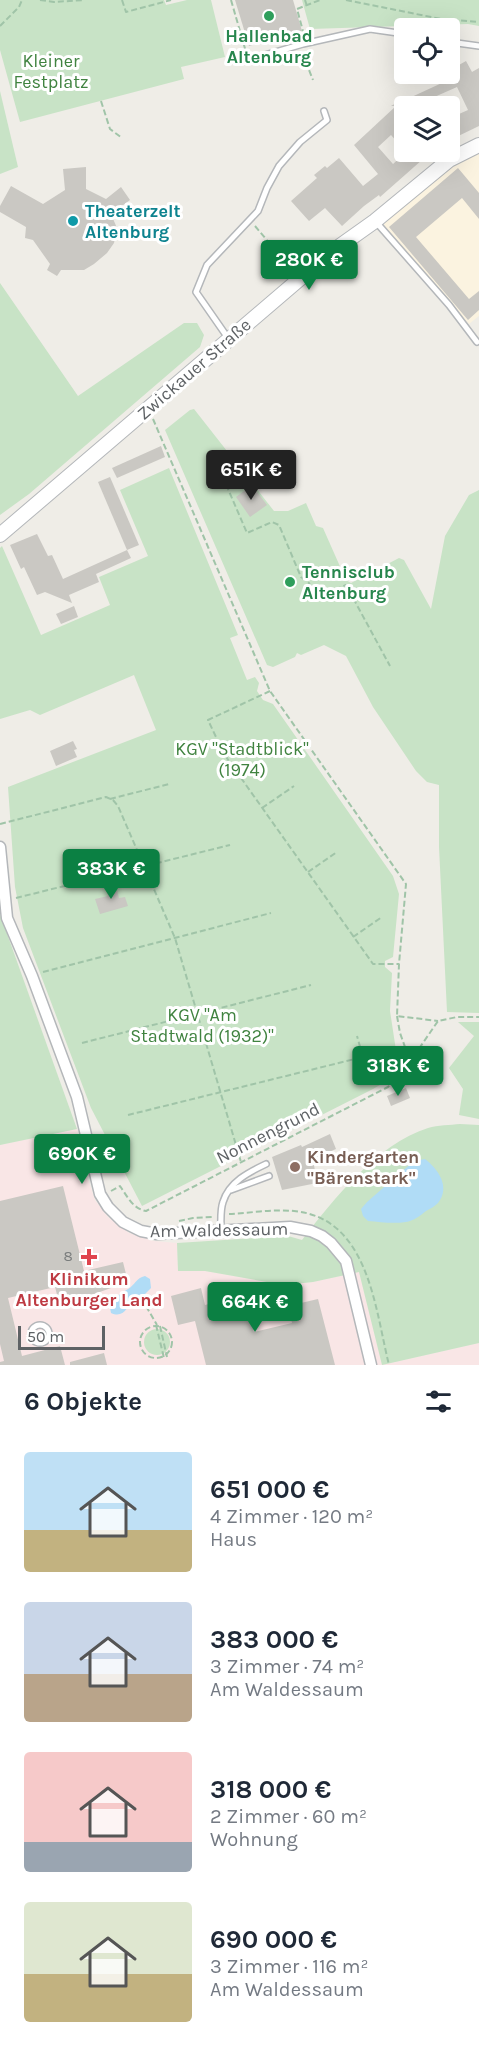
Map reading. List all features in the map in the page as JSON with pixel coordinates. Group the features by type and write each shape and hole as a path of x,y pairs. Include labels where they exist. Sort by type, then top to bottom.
{"street":[{"name":"Zwickauer Straße","path":"0,535 330,253 375,221 449,160 479,145"},
{"name":"Am Waldessaum","path":"0,847 7,918 32,976 77,1096 100,1194 115,1216 141,1232 157,1234 301,1228 332,1243 346,1261 371,1365"}],"lane":[{"path":"249,60 303,44 370,29 394,32"},
{"path":"460,43 479,46"},
{"path":"229,339 196,292 207,265 258,211 279,166 300,142 327,120 324,111"},
{"path":"375,221 449,305 477,342"},
{"path":"221,1232 222,1202 229,1191 239,1179 266,1164"},
{"path":"229,1191 268,1176"}],"path":[{"path":"0,26 19,7 22,0"},
{"path":"40,0 54,2 84,0"},
{"path":"122,0 126,12 171,0"},
{"path":"231,0 249,60"},
{"path":"305,0 307,6"},
{"path":"313,80 307,65 303,44 304,34 297,9 320,0"},
{"path":"346,0 441,19 479,22"},
{"path":"101,101 110,129 122,138"},
{"path":"250,219 299,279"},
{"path":"148,409 270,691 406,884 397,1016 400,1033 410,1061"},
{"path":"219,468 247,533 272,522 279,525 301,577 309,583 314,594 321,596 346,585 390,666"},
{"path":"270,691 208,720 224,754 373,964 399,964"},
{"path":"0,824 102,798 110,799 169,784"},
{"path":"262,808 294,786"},
{"path":"110,799 118,806 175,938 241,1162"},
{"path":"4,897 17,898 230,845"},
{"path":"308,872 338,852"},
{"path":"32,976 271,913"},
{"path":"353,937 382,917"},
{"path":"82,1043 311,985"},
{"path":"397,1016 438,1021 457,1017 479,1017"},
{"name":"Nonnengrund","path":"111,1191 120,1186 135,1207 146,1211 388,1087 410,1061 438,1021"},
{"path":"128,1115 363,1057 357,1036"},
{"path":"157,1234 161,1228 182,1220 222,1215 294,1211 311,1215 342,1233 356,1250 367,1274 389,1365"},
{"path":"252,1312 279,1306 288,1293"},
{"path":"146,1306 158,1325 166,1358"},
{"path":"158,1325 171,1335 172,1346 165,1355 154,1358 144,1353 140,1343 142,1332 158,1325"}],"shaded area":[{"path":"479,152 479,316 469,324 382,223 451,164"},
{"name":"Klinikum Altenburger Land","path":"77,1129 86,1173 95,1200 108,1217 129,1233 154,1241 177,1243 178,1271 205,1271 284,1285 313,1282 359,1272 382,1365 0,1365 0,1145"},
{"path":"479,1343 479,1365 382,1365"}],"green space":[{"name":"Kleiner Festplatz","path":"0,0 164,0 166,5 187,0 211,0 225,57 181,67 184,79 20,122 0,50"},
{"path":"302,0 479,0 479,26 460,24 460,18 394,18 394,26 310,29"},
{"path":"0,91 18,167 0,174"},
{"path":"0,283 78,396 184,323 197,323 204,335 200,347 29,494 0,515"},
{"path":"194,409 274,511 288,511 306,503 316,526 323,528 346,580 351,583 399,558 404,560 431,609 445,536 469,495 479,490 479,1013 447,1012 439,847 439,785 427,782 416,771 373,707 346,656 324,645 301,655 297,653 295,657 273,667 267,665 165,430"},
{"path":"169,468 238,635 230,638 247,680 255,677 259,683 257,691 263,700 273,704 393,876 399,894 393,957 385,961 385,967 392,973 390,1011 399,1070 373,1089 142,1206 91,1108 23,928 15,887 8,787 156,730 134,675 40,715 30,710 0,719 0,548 2,546 41,635 110,605 99,577 148,556 120,490"},
{"path":"0,914 77,1129 0,1145"},
{"path":"458,1022 479,1022 479,1119 459,1115 463,1089 449,1068 474,1036"},
{"path":"460,1124 479,1125 479,1343 382,1365 359,1272 313,1282 284,1285 205,1271 178,1271 177,1243 288,1236 302,1240 342,1191 391,1146 428,1128"},
{"path":"157,1329 166,1333 170,1342 166,1351 157,1355 148,1351 144,1342 148,1333"}],"water":[{"path":"425,1159 438,1173 443,1185 442,1197 438,1203 416,1218 401,1223 368,1221 363,1216 361,1209 367,1202 414,1161"},
{"path":"145,1276 150,1279 151,1288 140,1299 135,1299 122,1313 111,1313 109,1302"}],"building":[{"name":"Hallenbad Altenburg","path":"235,0 293,0 302,31 249,46"},
{"path":"466,61 472,72 479,68 479,126 460,135 460,114 468,110 457,87 437,96 414,96 440,84 460,84 460,64"},
{"path":"394,108 394,138 391,135 378,147 393,164 395,162 420,162 342,226 325,208 309,221 291,201 317,178 314,175 325,166 327,168 339,158 363,186 378,174 354,145"},
{"name":"Theaterzelt Altenburg","path":"86,167 86,189 106,199 121,187 130,200 111,214 117,228 114,243 107,253 84,270 61,270 57,276 47,270 50,264 33,240 25,238 26,227 0,212 0,206 11,186 43,204 65,190 63,169"},
{"path":"458,168 479,193 479,219 462,198 416,237 469,299 479,291 479,310 468,320 389,227"},
{"path":"161,446 165,457 117,478 112,468"},
{"path":"110,477 139,545 127,550 98,482"},
{"path":"252,485 267,505 250,517 236,497"},
{"path":"37,534 48,556 52,555 63,579 127,550 131,558 96,574 99,582 69,595 72,603 45,592 37,595 24,567 21,569 10,545"},
{"path":"74,606 78,617 61,624 56,614"},
{"path":"73,741 77,749 74,750 77,757 56,766 50,751"},
{"path":"115,882 119,898 125,897 128,906 100,914 95,899 108,896 105,885"},
{"path":"406,1088 410,1098 391,1106 387,1096"},
{"name":"Kindergarten \"Bärenstark\"","path":"330,1134 336,1149 313,1159 317,1183 282,1190 272,1157"},
{"path":"63,1186 84,1271 123,1262 128,1282 60,1306 55,1287 8,1298 22,1356 60,1346 65,1365 0,1365 0,1362 4,1361 0,1344 0,1201"},
{"name":"Klinikum Altenburger Land","path":"201,1288 205,1305 244,1295 254,1332 292,1323 288,1306 318,1299 335,1365 206,1365 195,1321 178,1325 171,1296"},
{"path":"104,1353 107,1365 70,1365 70,1362"}],"place":[{"name":"Hallenbad Altenburg","path":"269,16"},
{"name":"Theaterzelt Altenburg","path":"73,221"},
{"name":"Tennisclub Altenburg","path":"290,582"},
{"name":"Kindergarten \"Bärenstark\"","path":"295,1167"},
{"name":"Klinikum Altenburger Land","path":"89,1257"}],"park label":[{"name":"KGV \"Stadtblick\" (1974)","path":"242,759"},
{"name":"KGV \"Am Stadtwald (1932)\"","path":"202,1025"}]}
